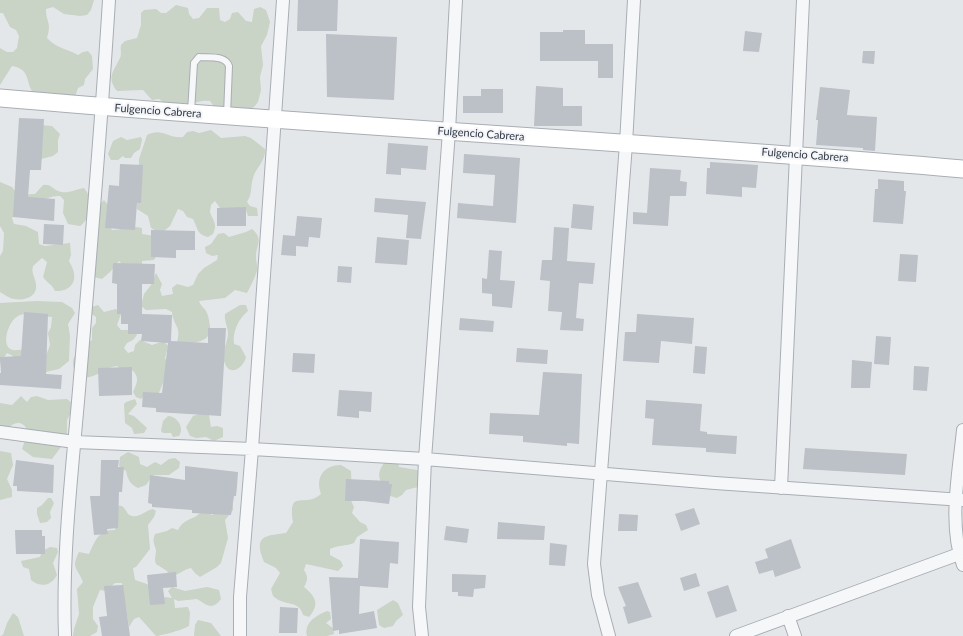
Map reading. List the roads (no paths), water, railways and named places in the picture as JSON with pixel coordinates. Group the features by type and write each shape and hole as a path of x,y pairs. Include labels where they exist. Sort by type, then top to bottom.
{"main road":[{"name":"Fulgencio Cabrera","path":"0,98 102,107 191,112 449,132 797,154 963,168"}],"street":[{"path":"65,636 64,606 66,545 102,107 109,0"},
{"path":"240,636 240,597 252,449 283,0"},
{"path":"422,636 419,607 425,459 449,132 456,0"},
{"path":"610,636 598,595 594,564 626,144 634,0"},
{"path":"781,488 784,392 797,154 803,0"},
{"path":"736,636 788,616 961,559 960,499 963,430"},
{"path":"0,432 74,442 252,449 425,459 781,488 960,499"},
{"path":"788,616 795,636"}],"lane":[{"path":"191,112 196,59 199,57 225,59 229,66 227,115"}]}
